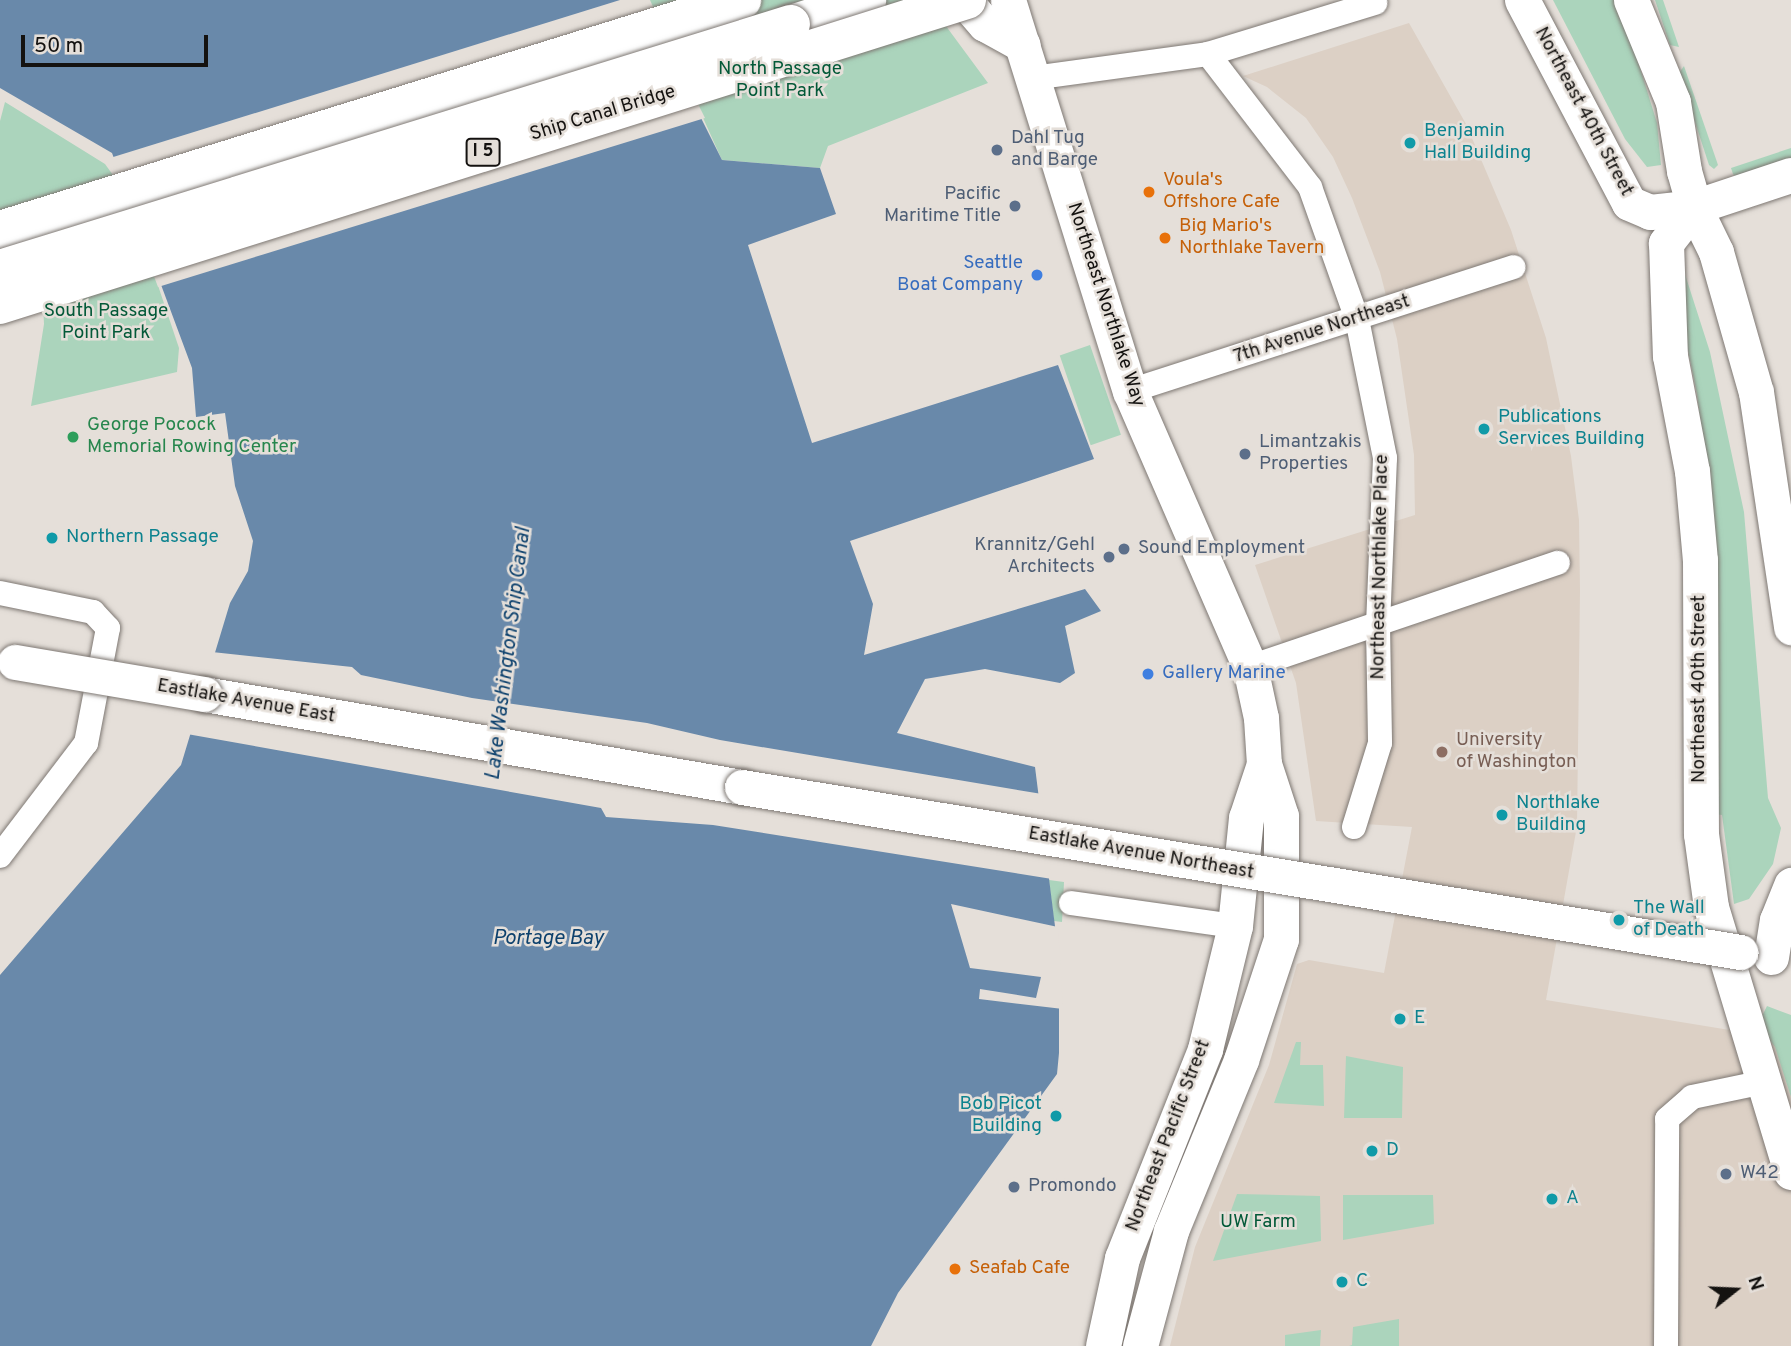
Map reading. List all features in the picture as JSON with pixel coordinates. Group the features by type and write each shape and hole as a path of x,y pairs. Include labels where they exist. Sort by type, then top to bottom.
{"highway":[{"path":"2,256 742,0"},
{"name":"Ship Canal Bridge","path":"2,256 867,0"},
{"name":"Ship Canal Bridge","path":"0,305 965,0"}],"main road":[{"path":"965,0 985,24 1028,61"},
{"name":"Northeast Northlake Way","path":"1008,0 1130,391 1250,667 1261,718 1264,764 1281,816 1281,939"},
{"path":"1028,61 1032,0"},
{"name":"Northeast 40th Street","path":"1522,0 1629,203 1650,212 1695,207"},
{"path":"1631,0 1674,102 1695,207 1716,252 1756,392 1783,498 1791,627"},
{"path":"1695,207 1791,175"},
{"name":"Northeast 40th Street","path":"1695,207 1666,243 1671,356 1692,471 1700,560 1701,834 1711,907 1791,1172"},
{"name":"Eastlake Avenue East","path":"7,661 493,743"},
{"name":"Eastlake Avenue Northeast","path":"493,743 1776,959"},
{"name":"Northeast Northlake Way","path":"1235,926 1246,818 1264,764"},
{"path":"1776,959 1791,885"},
{"name":"Northeast Pacific Street","path":"1103,1346 1122,1258 1205,1049 1235,926"},
{"name":"Northeast Pacific Street","path":"1140,1346 1171,1231 1241,1060 1281,939"}],"street":[{"path":"1028,61 1208,54 1376,3"},
{"name":"Northeast Northlake Place","path":"1208,54 1310,187 1357,319 1385,458 1378,625 1380,743 1354,827"},
{"path":"0,317 2,256"},
{"name":"7th Avenue Northeast","path":"1130,391 1513,267"},
{"path":"1250,667 1558,563"},
{"path":"0,593 93,612 105,621 108,636 86,743 0,856"},
{"path":"1070,903 1235,926"},
{"path":"1666,1346 1667,1119 1692,1097 1764,1082"}],"shaded area":[{"name":"University of Washington","path":"1409,23 1466,124 1511,230 1546,338 1571,456 1579,520 1577,826 1546,1000 1791,1040 1791,1346 1170,1346 1195,1247 1269,1065 1297,964 1309,960 1384,973 1412,827 1316,821 1296,683 1255,565 1415,515 1414,455 1397,339 1380,272 1352,198 1333,157 1306,118 1267,87 1243,76"}],"green space":[{"name":"North Passage Point Park","path":"650,0 919,0 943,22 988,83 828,146 820,168 722,160"},
{"path":"1553,0 1619,0 1657,123 1661,165 1647,167 1625,139"},
{"path":"1655,0 1663,0 1679,47 1670,45"},
{"path":"1684,66 1718,165 1714,169 1709,165 1679,73"},
{"name":"South Passage Point Park","path":"5,102 105,164 128,196 179,348 177,372 31,406 44,324 41,264 0,209 0,121"},
{"path":"1791,148 1791,161 1738,178 1733,174 1731,168"},
{"path":"1683,268 1710,352 1744,512 1768,798 1781,828 1773,864 1749,899 1734,904 1722,815 1714,814 1709,490 1697,394 1678,302"},
{"path":"1090,345 1121,435 1091,445 1060,355"},
{"path":"1049,880 1064,882 1062,922 1054,921"},
{"path":"1767,1006 1791,1015 1791,1097 1775,1047 1758,1024"},
{"path":"1296,1042 1301,1042 1300,1065 1323,1065 1324,1106 1274,1103"},
{"path":"1346,1056 1403,1067 1402,1118 1344,1118"},
{"name":"UW Farm","path":"1237,1194 1320,1196 1321,1241 1213,1261"},
{"name":"UW Farm","path":"1343,1195 1433,1195 1434,1224 1343,1240"},
{"path":"1399,1319 1399,1346 1349,1346 1352,1345 1353,1327"},
{"path":"1321,1330 1320,1346 1285,1346 1285,1335"}],"water":[{"name":"Portage Bay","path":"0,0 642,0 722,160 820,168 836,214 748,245 812,443 1058,365 1094,459 850,541 873,604 864,655 1085,589 1101,611 1065,626 1075,673 1060,683 985,669 925,679 897,733 1035,767 1059,958 1059,1053 1057,1074 898,1293 871,1346 0,1346 0,975 181,765 230,603 248,571 253,541 235,486 225,413 196,417 192,368 112,153 0,88"}],"pier":[{"path":"620,0 646,0 705,118 158,287 110,158"},
{"path":"212,652 352,667 361,675 472,698 647,723 720,740 1042,794 1052,879 713,825 606,817 601,808 187,734"},
{"path":"951,904 1058,927 1063,1009 979,999 980,989 1036,998 1041,977 970,968"}],"place":[{"name":"Benjamin Hall Building","path":"1410,143"},
{"name":"Dahl Tug and Barge","path":"997,150"},
{"name":"Voula's Offshore Cafe","path":"1149,192"},
{"name":"Pacific Maritime Title","path":"1015,206"},
{"name":"Big Mario's Northlake Tavern","path":"1165,238"},
{"name":"Seattle Boat Company","path":"1037,275"},
{"name":"Publications Services Building","path":"1484,429"},
{"name":"George Pocock Memorial Rowing Center","path":"73,437"},
{"name":"Limantzakis Properties","path":"1245,454"},
{"name":"Northern Passage","path":"52,538"},
{"name":"Sound Employment","path":"1124,549"},
{"name":"Krannitz/Gehl Architects","path":"1109,557"},
{"name":"Gallery Marine","path":"1148,674"},
{"name":"University of Washington","path":"1442,752"},
{"name":"Northlake Building","path":"1502,815"},
{"name":"The Wall of Death","path":"1619,920"},
{"name":"E","path":"1400,1019"},
{"name":"Bob Picot Building","path":"1056,1116"},
{"name":"D","path":"1372,1151"},
{"name":"W42","path":"1726,1174"},
{"name":"Promondo","path":"1014,1187"},
{"name":"A","path":"1552,1199"},
{"name":"Seafab Cafe","path":"955,1269"},
{"name":"C","path":"1342,1282"}],"water label":[{"name":"Lake Washington Ship Canal","path":"509,654"}]}
